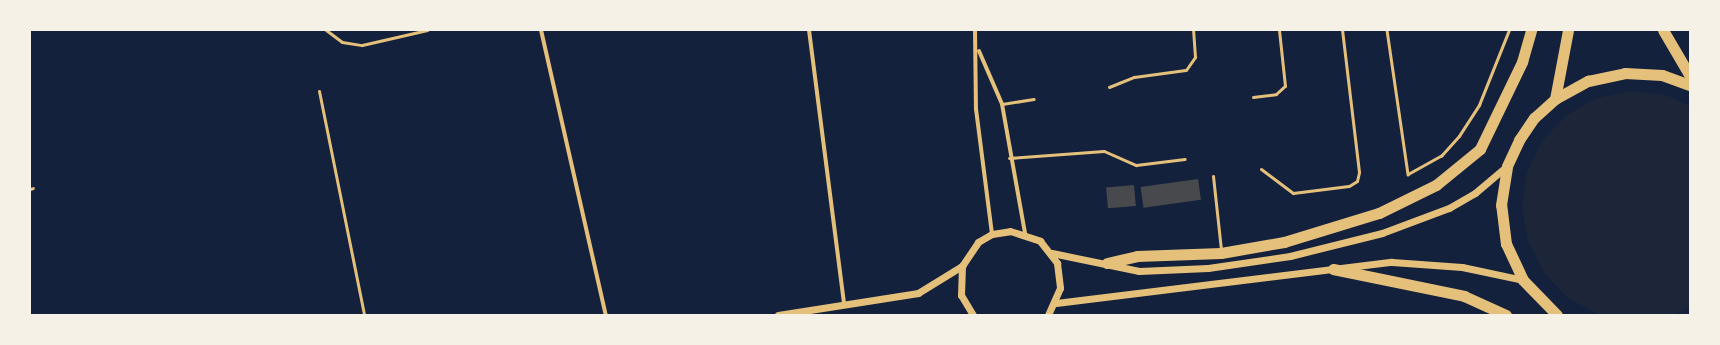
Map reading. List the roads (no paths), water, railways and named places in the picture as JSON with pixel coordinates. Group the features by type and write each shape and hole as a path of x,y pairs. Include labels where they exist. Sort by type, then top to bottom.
{"highway":[{"path":"1107,263 1137,256 1221,253 1284,242 1378,213 1456,172 1480,149 1495,123 1522,62 1532,30"},
{"path":"1555,99 1568,30"},
{"path":"1662,30 1690,76"},
{"path":"1557,315 1523,280 1506,244 1501,205 1507,166 1530,124 1555,99 1588,81 1624,73 1662,75 1690,85"},
{"path":"1333,269 1464,296 1506,315"}],"street":[{"path":"541,30 606,315"},
{"path":"810,30 844,303"},
{"path":"975,30 978,48 976,109 992,234"},
{"path":"978,48 1002,104 1010,158 1025,233"},
{"path":"778,315 844,303 918,293 962,266 978,242 992,234 1025,233 1052,253 1107,263 1139,271 1208,268 1336,246 1449,208 1475,193 1507,166"},
{"path":"1048,315 1056,303 1060,273 1052,253"},
{"path":"1056,303 1392,262 1426,262 1523,280"},
{"path":"962,266 961,296 973,315"}],"lane":[{"path":"326,30 342,42 362,45 427,30"},
{"path":"1110,87 1134,77 1186,70 1195,57 1193,30"},
{"path":"1253,97 1276,94 1285,86 1279,30"},
{"path":"1261,169 1293,193 1349,186 1357,181 1359,172 1342,30"},
{"path":"319,91 364,315"},
{"path":"1002,104 1034,99"},
{"path":"1010,158 1104,151 1136,165 1185,159"},
{"path":"1213,176 1221,253"}]}
